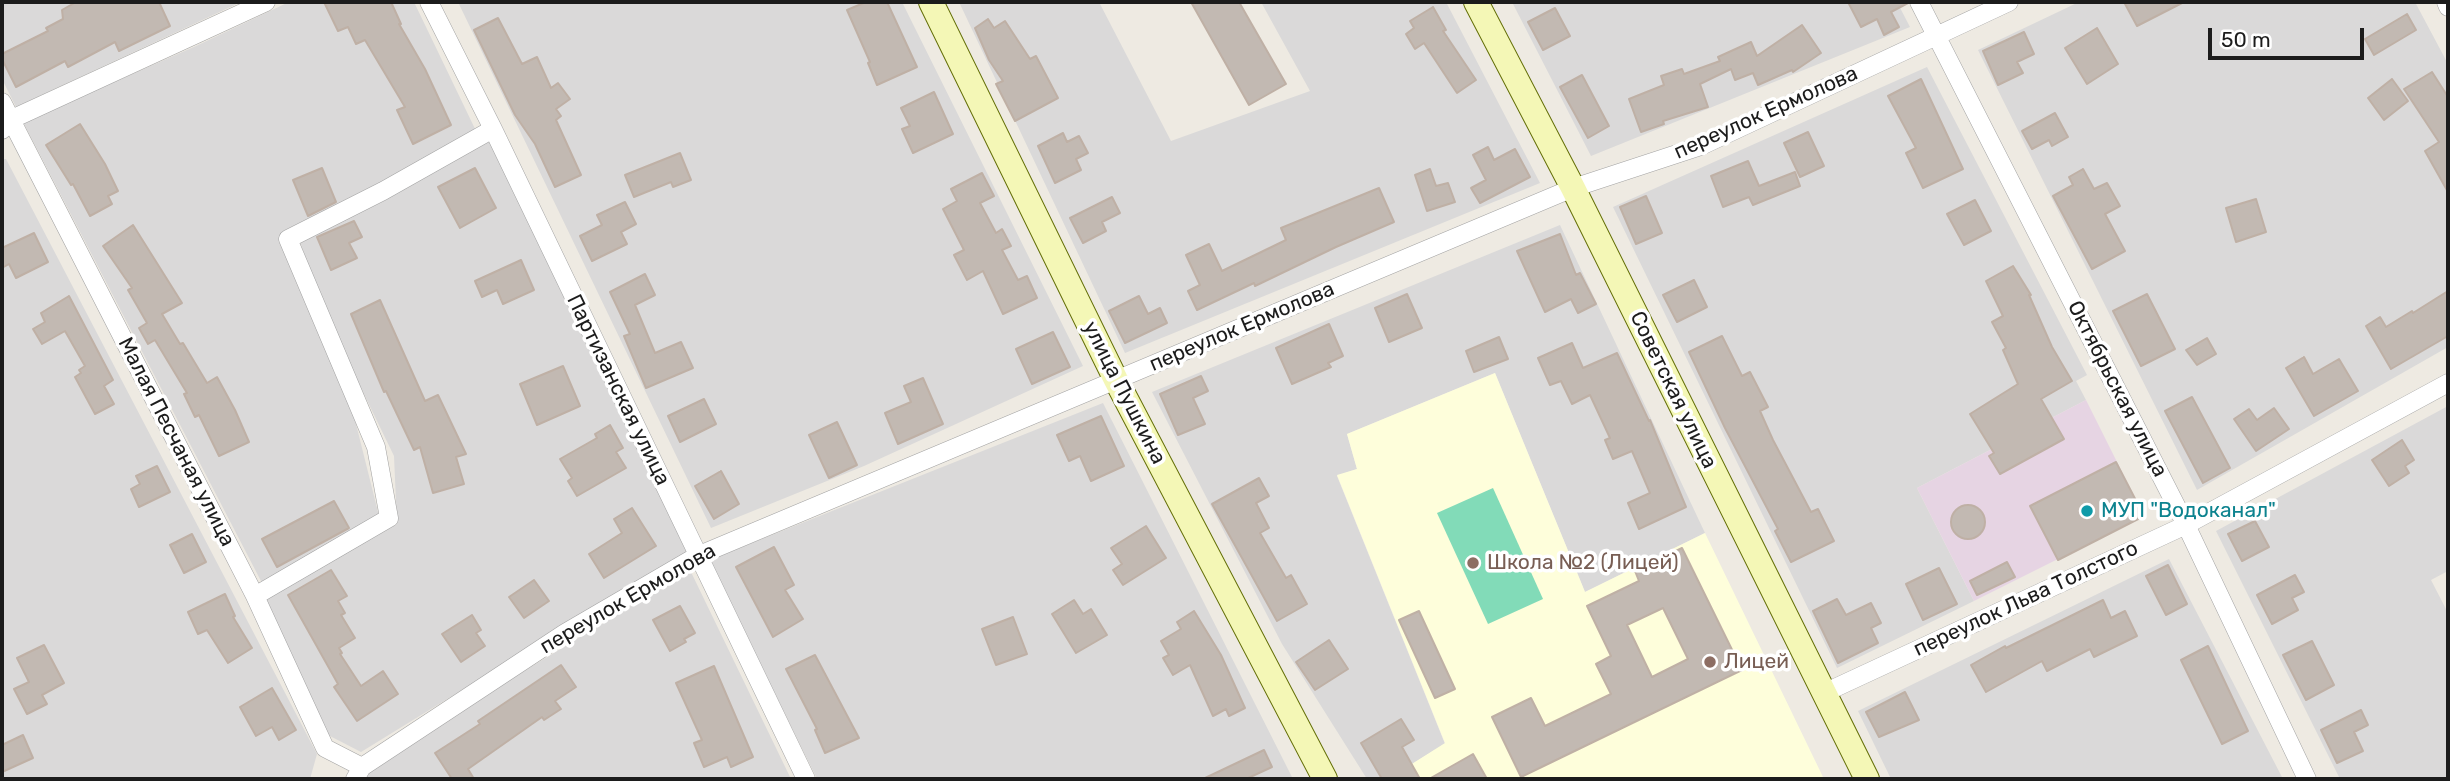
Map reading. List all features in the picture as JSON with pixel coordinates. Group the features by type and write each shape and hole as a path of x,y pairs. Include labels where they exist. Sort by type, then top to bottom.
{"street":[{"path":"7,125 266,2"},
{"name":"Партизанская улица","path":"429,2 493,129 806,779"},
{"name":"улица Пушкина","path":"931,2 1116,380 1325,779"},
{"name":"Советская улица","path":"1476,2 1573,188 1824,693 1860,777"},
{"name":"Октябрьская улица","path":"1919,2 2186,525 2307,779"},
{"name":"переулок Ермолова","path":"358,773 565,633 697,556 1573,188 1702,146 2009,2"},
{"path":"2445,2 2448,7"},
{"name":"Малая Песчаная улица","path":"2,103 7,125 255,596 325,748 358,773"},
{"path":"255,596 388,519 376,447 288,239 383,191 493,129"},
{"name":"переулок Льва Толстого","path":"1824,693 2186,525 2448,383"}],"shaded area":[{"path":"2,2 241,2 16,107 2,79"},
{"path":"289,2 414,2 477,133 283,238 355,420 379,516 262,583 23,122"},
{"path":"458,2 902,2 1083,366 864,466 711,528"},
{"path":"959,2 1099,2 1171,141 1310,91 1261,2 1446,2 1540,183 1125,353"},
{"path":"1512,2 1897,2 1910,27 1591,156"},
{"path":"2079,2 2415,2 2448,64 2448,347 2197,490 1978,50"},
{"path":"1927,67 2087,375 2076,381 2086,400 1917,488 1974,601 1837,668 1613,207"},
{"path":"490,139 688,551 361,752 328,735 264,599 397,524 394,456 328,320 300,242"},
{"path":"2,159 6,159 317,754 310,779 2,779"},
{"path":"1560,225 1705,533 1585,592 1495,373 1347,434 1357,469 1337,476 1445,744 1388,779 1367,779 1282,644 1152,392"},
{"name":"Школа №2 (Лицей)","path":"1495,373 1585,592 1705,533 1823,777 1388,779 1445,743 1337,475 1357,469 1347,434"},
{"path":"2086,400 2144,516 1974,601 1917,488"},
{"path":"1103,403 1293,779 817,779 709,560"},
{"path":"2448,406 2448,571 2431,580 2448,613 2448,779 2340,779 2216,531"},
{"path":"2169,559 2283,779 1891,779 1858,711"},
{"path":"690,570 791,779 365,779 370,772 493,690"}],"green space":[{"path":"1493,488 1543,599 1488,624 1437,513"}],"building":[{"path":"76,2 159,2 170,26 119,51 115,42 68,67 65,61 16,87 2,54 48,31 46,28 63,19 62,10"},
{"path":"324,2 391,2 399,24 425,69 451,125 413,144 397,110 405,107 365,40 356,44 348,27 338,31"},
{"path":"866,2 887,2 917,67 877,85 847,10"},
{"path":"1191,2 1239,2 1286,84 1249,105"},
{"path":"1848,2 1908,3 1891,12 1899,27 1884,35 1877,19 1861,27"},
{"path":"2124,2 2184,2 2137,26"},
{"path":"1433,7 1446,30 1443,31 1476,80 1457,93 1424,43 1415,49 1406,34 1414,28 1410,21"},
{"path":"1555,8 1570,36 1543,50 1528,22"},
{"path":"2407,14 2416,30 2374,55 2365,39"},
{"path":"498,18 522,64 537,57 551,88 558,83 570,99 556,109 561,116 556,120 581,175 555,187 535,144 515,115 474,30"},
{"path":"988,19 994,28 1005,21 1030,59 1036,56 1058,98 1015,121 996,84 1003,81 989,60 975,28"},
{"path":"1802,25 1821,53 1793,72 1792,70 1758,85 1753,73 1735,80 1731,69 1700,84 1708,107 1663,121 1664,124 1641,132 1629,99 1664,85 1661,76 1682,69 1684,74 1720,61 1718,57 1751,42 1757,56"},
{"path":"2097,28 2118,64 2087,84 2065,48"},
{"path":"2024,32 2034,54 2017,62 2023,73 1998,85 1983,51"},
{"path":"2432,72 2448,97 2448,192 2425,151 2439,142 2404,89"},
{"path":"1582,75 1609,126 1588,138 1560,87"},
{"path":"1921,79 1963,169 1923,188 1906,153 1916,148 1888,96"},
{"path":"2392,79 2408,101 2384,120 2368,98"},
{"path":"934,92 953,134 913,153 902,129 910,126 901,108"},
{"path":"2055,113 2068,137 2052,146 2049,140 2032,149 2022,131"},
{"path":"80,124 118,191 108,196 112,204 90,216 73,184 71,185 46,145"},
{"path":"1808,132 1824,166 1800,177 1784,143"},
{"path":"1063,133 1067,142 1079,136 1088,153 1076,159 1081,170 1055,183 1038,146"},
{"path":"1488,147 1494,160 1515,149 1530,177 1480,203 1471,188 1486,180 1473,155"},
{"path":"680,153 691,180 673,187 671,182 634,197 625,175"},
{"path":"1748,161 1759,186 1795,172 1800,186 1753,205 1749,197 1723,207 1711,176"},
{"path":"322,168 336,202 308,216 293,180"},
{"path":"475,168 496,208 460,228 438,187"},
{"path":"1430,169 1436,186 1448,183 1455,202 1427,211 1415,175"},
{"path":"2083,169 2094,189 2107,183 2120,206 2105,214 2125,251 2092,269 2053,196 2073,185 2069,177"},
{"path":"982,173 994,196 980,203 996,233 1002,229 1011,246 1002,250 1018,280 1027,276 1037,298 1003,314 983,271 967,280 954,255 964,250 943,209 957,201 951,189"},
{"path":"1379,188 1394,222 1197,310 1188,291 1200,285 1186,255 1209,244 1222,271 1286,240 1281,228"},
{"path":"1646,196 1662,233 1636,244 1620,207"},
{"path":"1112,197 1120,213 1102,222 1106,231 1083,243 1070,218"},
{"path":"2256,199 2266,232 2236,242 2226,208"},
{"path":"1975,200 1991,231 1964,245 1947,214"},
{"path":"625,202 636,224 621,232 627,244 592,261 580,236 602,225 597,215"},
{"path":"354,221 362,237 349,243 357,258 331,270 317,237"},
{"path":"133,225 182,303 162,314 207,383 217,377 249,442 219,456 199,415 195,417 184,394 187,393 155,340 148,344 139,328 147,323 128,290 132,288 103,246"},
{"path":"34,233 48,262 16,278 9,264 2,268 2,248"},
{"path":"1560,234 1576,275 1580,273 1596,304 1578,313 1571,299 1545,312 1517,251"},
{"path":"521,260 534,290 503,304 497,290 482,297 475,281"},
{"path":"2013,266 2031,295 2052,347 2072,381 2041,399 2064,439 2000,474 1989,456 1994,453 1970,414 2018,384 2003,350 2006,348 1992,322 2003,316 1986,281"},
{"path":"645,274 655,295 635,305 655,353 681,342 693,368 646,388 624,336 630,334 610,292"},
{"path":"1694,280 1707,307 1677,322 1663,295"},
{"path":"2448,291 2448,336 2391,369 2366,326 2380,317 2386,327"},
{"path":"1407,294 1422,328 1389,342 1375,308"},
{"path":"2147,294 2175,349 2141,366 2113,311"},
{"path":"69,296 113,380 104,386 114,404 95,414 75,377 85,366 65,331 42,344 33,329 45,322 41,313"},
{"path":"1139,296 1148,314 1160,308 1167,323 1125,343 1109,311"},
{"path":"380,300 425,401 438,395 466,454 456,457 464,484 433,493 420,447 414,450 386,391 384,392 351,314"},
{"path":"1329,324 1343,356 1328,363 1331,367 1292,384 1276,348"},
{"path":"1053,332 1070,367 1032,384 1016,349"},
{"path":"1722,336 1742,376 1750,372 1768,407 1760,411 1773,440 1811,512 1818,509 1834,541 1791,562 1775,531 1778,529 1689,352"},
{"path":"1499,337 1508,359 1474,372 1466,351"},
{"path":"2207,338 2216,354 2197,365 2186,350"},
{"path":"1572,343 1583,368 1617,353 1650,420 1686,507 1639,529 1628,503 1650,493 1632,451 1613,459 1605,440 1610,438 1590,395 1572,404 1561,381 1550,385 1538,358"},
{"path":"2304,357 2313,374 2339,359 2358,391 2314,416 2286,368"},
{"path":"563,366 580,406 537,425 520,384"},
{"path":"1201,376 1208,391 1193,398 1205,424 1178,435 1160,394"},
{"path":"923,378 943,424 898,444 885,413 911,402 904,386"},
{"path":"2192,397 2230,468 2203,483 2165,411"},
{"path":"704,399 716,424 680,442 668,416"},
{"path":"2274,408 2289,429 2256,451 2234,419 2249,409 2257,420"},
{"path":"1101,416 1124,466 1091,481 1080,456 1069,461 1057,435"},
{"path":"837,422 857,465 829,478 809,435"},
{"path":"610,425 623,448 616,452 626,468 577,496 568,481 572,478 560,459 597,438 595,434"},
{"path":"2402,440 2414,460 2405,466 2409,473 2389,486 2372,460"},
{"name":"МУП \"Водоканал\"","path":"2116,462 2144,516 2058,560 2030,506"},
{"path":"157,466 170,492 139,507 131,489 140,484 136,476"},
{"path":"721,471 739,504 714,519 695,486"},
{"path":"1259,478 1269,496 1256,503 1269,528 1260,533 1286,578 1291,575 1307,604 1277,621 1212,504"},
{"path":"334,501 349,528 277,567 262,539"},
{"path":"1968,505 1980,510 1985,522 1980,534 1968,539 1956,534 1951,522 1956,510"},
{"path":"632,508 656,546 604,578 589,554 622,533 614,519"},
{"path":"2255,521 2269,547 2242,561 2228,534"},
{"path":"1146,526 1166,558 1123,585 1113,570 1122,564 1111,548"},
{"path":"192,534 206,562 184,573 170,545"},
{"path":"774,547 794,585 785,590 803,619 773,637 736,567"},
{"name":"Лицей","path":"1682,548 1742,670 1521,777 1492,717 1531,698 1545,726 1611,694 1596,664 1611,656 1587,606 1639,581 1635,571","holes":["1663,608 1688,659 1652,677 1627,625"]},
{"path":"2007,562 2015,577 1977,595 1970,581"},
{"path":"2168,565 2187,604 2166,615 2146,576"},
{"path":"1939,568 1957,604 1923,620 1906,584"},
{"path":"331,570 347,596 338,601 345,613 341,615 355,638 339,648 342,653 340,654 361,686 383,671 398,694 357,721 334,687 338,684 288,595"},
{"path":"2295,575 2304,592 2292,598 2298,610 2272,624 2257,595"},
{"path":"534,580 549,601 524,618 509,597"},
{"path":"225,594 235,616 233,617 252,648 228,663 207,630 198,634 188,612"},
{"path":"1837,599 1846,615 1871,603 1881,623 1871,628 1878,643 1838,663 1813,611"},
{"path":"1074,600 1083,614 1091,609 1107,635 1076,653 1052,614"},
{"path":"2103,600 2111,618 2125,611 2137,636 2094,657 2090,649 2047,671 2042,661 1986,692 1971,665"},
{"path":"680,606 695,633 670,651 653,620"},
{"path":"1194,611 1221,655 1245,708 1229,716 1226,709 1213,716 1190,665 1173,675 1163,658 1169,655 1161,641 1181,629 1177,622"},
{"path":"1419,611 1455,689 1435,698 1399,620"},
{"path":"472,615 481,630 476,633 485,646 461,662 442,634"},
{"path":"1013,617 1027,654 996,665 982,629"},
{"path":"1329,640 1348,669 1315,690 1296,662"},
{"path":"2312,641 2334,685 2306,700 2283,655"},
{"path":"44,645 64,683 42,695 47,704 27,714 14,689 29,682 17,658"},
{"path":"2208,646 2248,731 2222,744 2181,660"},
{"path":"815,655 859,738 825,753 815,730 817,729 786,669"},
{"path":"561,665 576,687 555,701 561,709 544,720 542,717 468,769 474,779 452,779 435,753"},
{"path":"714,666 753,757 731,767 727,757 704,767 694,743 702,740 676,683"},
{"path":"272,688 296,730 279,740 272,727 256,736 240,707"},
{"path":"1905,692 1919,720 1879,737 1866,712"},
{"path":"2361,710 2368,725 2354,732 2363,751 2337,763 2321,730"},
{"path":"1401,719 1414,740 1402,747 1420,779 1382,779 1361,743"},
{"path":"23,735 33,758 2,772 2,745"},
{"path":"1264,750 1272,767 1246,779 1203,779"},
{"path":"1473,754 1487,779 1429,779"}],"place":[{"name":"МУП \"Водоканал\"","path":"2087,511"},
{"name":"Школа №2 (Лицей)","path":"1473,563"},
{"name":"Лицей","path":"1710,662"}]}
